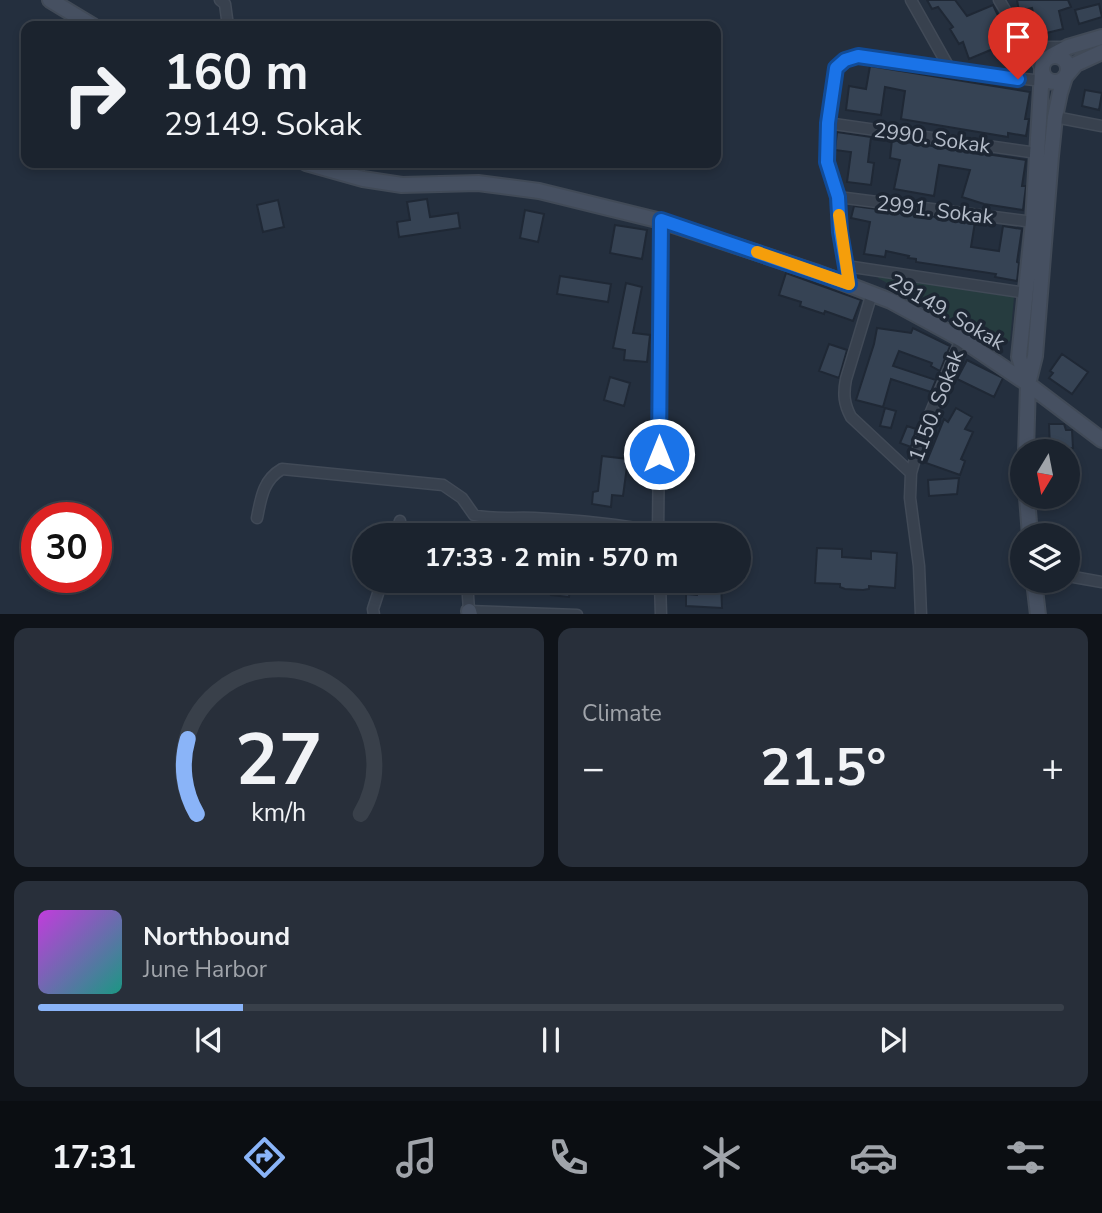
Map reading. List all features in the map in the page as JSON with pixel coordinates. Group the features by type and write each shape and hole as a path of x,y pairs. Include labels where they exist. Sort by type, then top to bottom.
{"main road":[{"path":"50,0 85,21"},
{"path":"1045,52 1102,37"},
{"path":"1045,52 1065,60 1068,68 1050,77"},
{"path":"1026,439 1028,384 1035,356 1055,117 1050,77 1044,62 1045,52"},
{"path":"1050,77 1102,52"},
{"path":"1028,384 1019,357 1037,153 1050,77"},
{"name":"29149. Sokak","path":"324,168 363,179 402,185 458,182 524,188 661,220 849,284 918,314 961,339 1028,384 1102,440"},
{"path":"1035,593 1038,614"}],"street":[{"path":"220,0 225,4 227,21"},
{"path":"911,0 951,71"},
{"path":"999,0 1050,77"},
{"path":"1021,35 1045,52"},
{"path":"849,284 840,232 838,197 827,162 828,123 836,68 851,57 858,56 951,71 1050,77"},
{"path":"1055,117 1102,126"},
{"name":"2990. Sokak","path":"828,123 1037,153"},
{"name":"2991. Sokak","path":"838,197 1032,222"},
{"path":"658,523 661,220"},
{"path":"846,266 1026,293"},
{"path":"872,293 846,379 845,406 851,417 911,473"},
{"name":"1150. Sokak","path":"921,614 919,566 910,498 911,473 923,431 961,339"},
{"path":"257,518 264,488 272,474 282,469 443,485 462,498 474,515 492,519 530,518 613,523"},
{"path":"1080,578 1102,582"},
{"path":"374,614 378,593"},
{"path":"468,593 469,613 577,614"},
{"path":"660,593 661,614"}],"green space":[{"path":"879,275 1014,297 1010,341 997,345 878,278"}],"building":[{"path":"927,0 955,0 967,16 993,5 1003,26 1000,28 1008,39 969,59 963,42 959,44 950,29 953,27 938,7 932,9"},
{"path":"1017,0 1068,0 1071,7 1059,11 1063,29 1038,35 1032,8 1019,11"},
{"path":"1099,4 1102,17 1079,24 1075,10"},
{"path":"870,66 1030,92 1025,119 1029,119 1026,136 1008,133 1008,137 901,119 905,91 885,87 881,115 846,110 849,86 866,89"},
{"path":"1085,90 1102,93 1099,110 1082,106"},
{"path":"837,132 871,137 868,162 874,163 871,185 847,182 851,152 835,150"},
{"path":"892,140 1026,160 1022,186 1026,186 1023,210 984,204 962,197 970,170 939,165 934,196 894,189 900,160 890,158"},
{"path":"427,199 430,217 458,213 460,228 399,237 397,222 410,220 407,202"},
{"path":"278,200 284,227 263,232 257,205"},
{"path":"854,206 975,222 971,247 999,251 1003,226 1022,229 1017,281 995,277 996,274 916,262 916,259 908,258 909,256 886,251 885,257 864,254 870,222 851,218"},
{"path":"525,210 544,214 538,242 520,238"},
{"path":"615,225 647,230 642,259 610,253"},
{"path":"786,273 861,300 853,321 800,306 801,302 779,295"},
{"path":"560,276 611,284 608,302 557,294"},
{"path":"626,283 642,287 633,333 650,335 647,362 624,360 625,350 613,348"},
{"path":"877,328 911,333 913,328 950,346 940,371 931,366 932,363 899,351 893,366 936,380 931,392 891,379 883,407 856,400"},
{"path":"829,344 847,350 839,378 819,371"},
{"path":"1062,354 1088,372 1072,394 1049,378 1053,373 1050,371"},
{"path":"967,360 1003,378 994,397 957,379"},
{"path":"610,377 630,383 624,406 604,400"},
{"path":"885,408 896,411 891,428 880,426"},
{"path":"956,408 972,417 965,429 973,432 961,459 965,461 960,475 926,463 944,419 948,422"},
{"path":"1049,424 1064,424 1066,430 1072,430 1072,439 1050,439"},
{"path":"907,426 916,429 911,447 900,443"},
{"path":"602,456 628,459 623,496 612,495 611,507 592,504 593,492 598,491"},
{"path":"959,478 957,494 929,496 928,480"},
{"path":"817,548 842,549 842,557 871,559 871,551 897,553 895,588 869,586 869,589 863,590 845,589 840,587 840,584 815,583"},
{"path":"551,593 570,593 569,597"},
{"path":"721,593 722,608 686,606 686,594"}],"slow traffic":[{"path":"757,252 849,284 839,215"}],"route":[{"path":"659,454 661,220 849,284 840,232 838,197 827,162 830,95 836,68 840,63 858,56 1018,79"}]}
